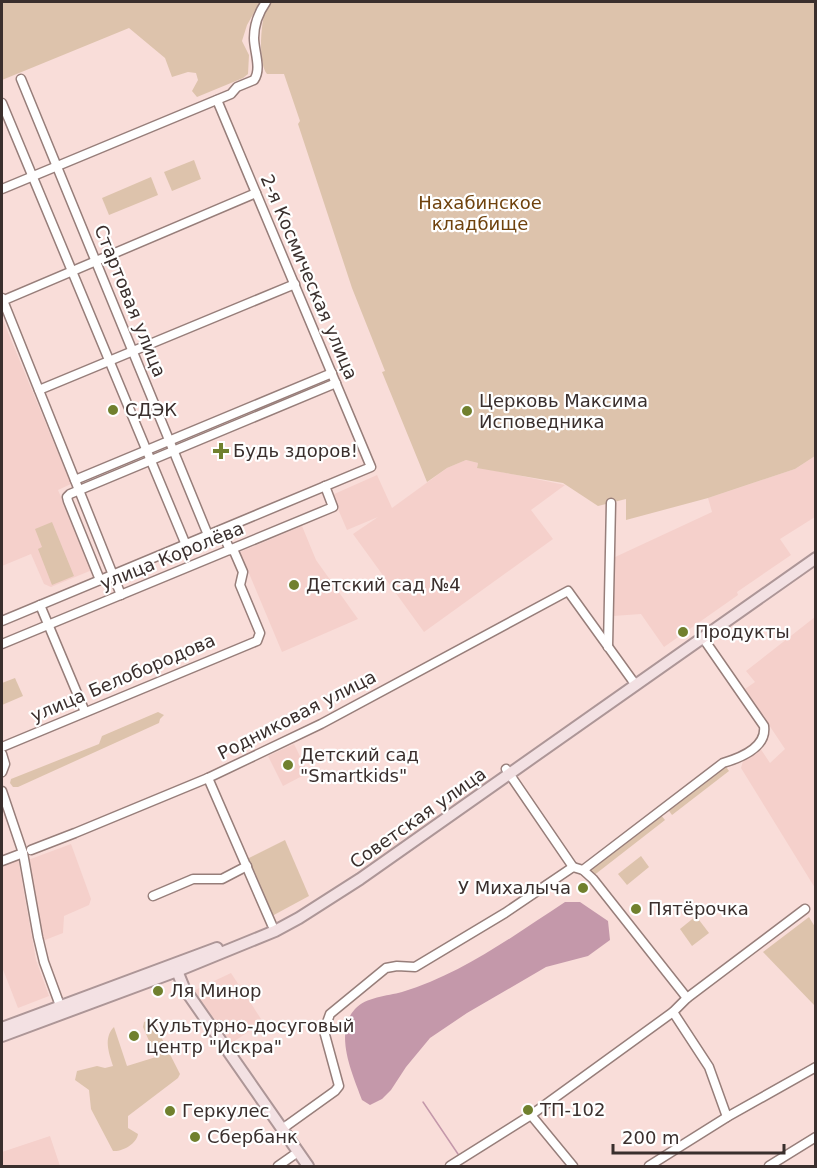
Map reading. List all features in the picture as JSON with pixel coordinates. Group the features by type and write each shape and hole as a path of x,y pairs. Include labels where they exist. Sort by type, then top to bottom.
{"main road":[{"name":"Советская улица","path":"2,1036 61,1010 274,931 299,918 360,879 816,550"},
{"name":"Советская улица","path":"634,682 702,638 816,558"},
{"name":"Советская улица","path":"175,967 295,913 508,771"},
{"path":"175,967 184,988 308,1167"},
{"name":"Советская улица","path":"2,1028 61,1010"}],"street":[{"path":"2,189 231,94 237,87 256,78 255,25 266,2"},
{"name":"Стартовая улица","path":"21,79 208,535"},
{"name":"2-я Космическая улица","path":"217,100 371,467"},
{"path":"2,103 186,544"},
{"path":"121,595 2,299 256,194"},
{"path":"39,390 295,284"},
{"path":"75,480 332,373"},
{"path":"99,580 68,501 67,497 70,494 336,383"},
{"name":"улица Королёва","path":"2,621 371,467"},
{"name":"улица Королёва","path":"2,644 333,507 325,486"},
{"path":"611,503 608,648 634,682"},
{"path":"221,530 231,549"},
{"name":"улица Белобородова","path":"2,747 257,640 260,633 240,585 243,572 231,549"},
{"name":"Родниковая улица","path":"2,861 207,778 321,724 568,591 608,648"},
{"path":"40,605 85,712"},
{"path":"583,870 723,763 742,757 754,749 764,734 764,726 702,638"},
{"path":"2,754 5,764 2,772"},
{"path":"508,771 573,867 583,870 593,879 687,998"},
{"path":"207,778 272,925"},
{"path":"2,791 27,851 38,937 61,1010"},
{"path":"153,896 193,879 222,879 247,867"},
{"path":"282,1129 339,1086 324,1031 330,1014 386,968 415,967 505,913 573,867"},
{"path":"454,1165 531,1115 673,1012 687,998 805,909"},
{"path":"673,1012 709,1067 727,1117"},
{"path":"649,1167 727,1117 816,1067"},
{"path":"531,1115 573,1167"},
{"path":"769,1167 816,1137"},
{"path":"278,1167 298,1152"}],"shaded area":[{"path":"2,318 71,484 58,490 92,570 51,587 44,584 31,554 2,566"},
{"path":"815,456 815,517 780,539 791,555 664,647 641,614 613,616 613,558 712,512 708,498 795,469"},
{"path":"466,460 478,463 477,467 565,485 531,510 553,539 424,632 353,534 378,517 347,530 332,495 377,475 392,508 447,468"},
{"name":"Детский сад №4","path":"302,526 316,560 358,619 282,652 240,552"},
{"path":"815,617 815,888 741,768 744,758 760,748 770,763 785,749 745,689 755,682 746,671"},
{"name":"Детский сад \"Smartkids\"","path":"294,744 308,773 283,786 268,756"},
{"path":"71,844 91,899 89,905 64,916 63,933 45,940 42,938 28,860"},
{"path":"18,858 36,960 49,996 18,1008 2,967 2,864"},
{"path":"565,902 580,902 608,921 610,940 588,956 546,967 467,1013 430,1038 382,1099 370,1105 362,1100 350,1067 345,1042 349,1019 355,1009 371,999 402,992 466,965"},
{"path":"231,973 263,1022 230,1044 193,991"},
{"path":"50,1136 60,1166 2,1166 2,1152"}],"green space":[{"path":"2,2 260,2 247,25 242,41 249,55 248,74 197,97 192,91 198,80 196,73 188,72 172,77 165,58 129,28 2,80"},
{"name":"Нахабинское кладбище","path":"271,2 815,2 815,456 795,469 708,498 626,520 626,499 598,506 563,483 477,468 478,463 466,460 447,468 427,482 382,372 385,371 352,288 284,74 267,74 264,69 261,54 262,28 264,13"},
{"path":"194,160 201,179 172,191 164,172"},
{"path":"151,177 158,195 109,215 102,198"},
{"path":"52,522 74,576 52,585 38,549 42,547 35,529"},
{"path":"15,678 23,696 2,705 2,683"},
{"path":"158,712 164,715 159,723 18,787 13,787 10,783 11,779 99,744 102,736"},
{"path":"724,764 729,771 672,815 667,808"},
{"path":"660,814 665,820 593,876 588,869"},
{"path":"285,840 309,896 272,916 247,859"},
{"path":"641,856 649,867 627,885 618,874"},
{"path":"696,916 709,933 692,946 680,929"},
{"path":"809,917 815,927 815,1006 763,952"},
{"path":"152,1019 180,1074 178,1078 128,1116 128,1128 138,1134 137,1137 132,1144 113,1151 91,1109 89,1090 75,1080 77,1071 97,1066 105,1068 113,1066 108,1041 114,1027 127,1066 156,1057 143,1027 144,1022"}],"waterway":[{"path":"423,1102 458,1154"}],"place":[{"name":"СДЭК","path":"113,410"},
{"name":"Церковь Максима Исповедника","path":"467,411"},
{"name":"Будь здоров!","path":"221,451"},
{"name":"Детский сад №4","path":"294,585"},
{"name":"Продукты","path":"683,632"},
{"name":"Детский сад \"Smartkids\"","path":"288,765"},
{"name":"У Михалыча","path":"583,888"},
{"name":"Пятёрочка","path":"636,909"},
{"name":"Ля Минор","path":"158,991"},
{"name":"Культурно-досуговый центр \"Искра\"","path":"134,1036"},
{"name":"ТП-102","path":"528,1110"},
{"name":"Геркулес","path":"170,1111"},
{"name":"Сбербанк","path":"195,1137"}]}
